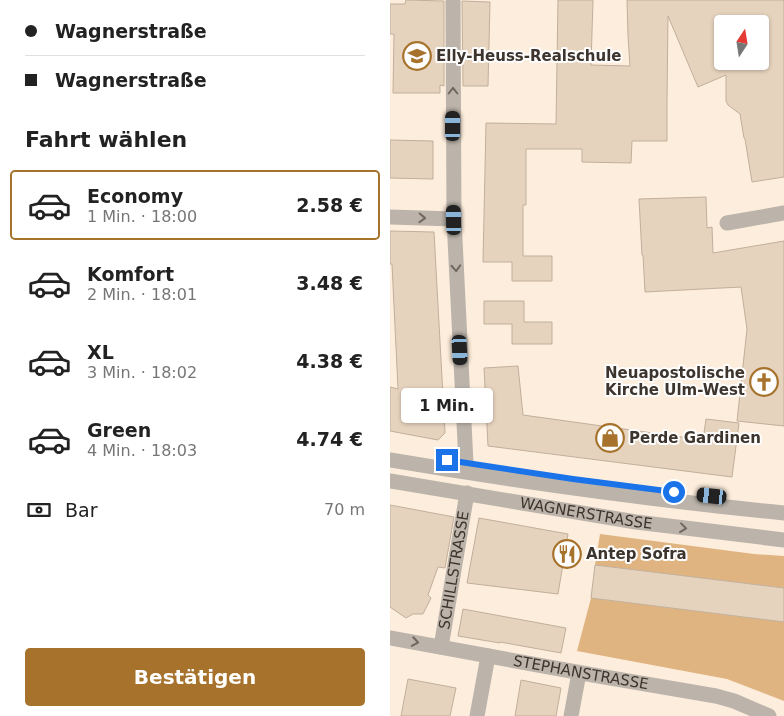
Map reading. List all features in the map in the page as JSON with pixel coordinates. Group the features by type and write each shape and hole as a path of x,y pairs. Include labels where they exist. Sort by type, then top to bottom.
{"street":[{"path":"454,0 454,220 466,463"},
{"path":"727,223 784,213"},
{"path":"390,217 454,220"},
{"name":"WAGNERSTRASSE","path":"390,450 609,484 784,504"},
{"path":"390,460 640,497 784,514"},
{"path":"390,470 617,503 784,522"},
{"name":"WAGNERSTRASSE","path":"390,481 636,522 784,540"},
{"name":"SCHILLSTRASSE","path":"441,647 466,493"},
{"name":"STEPHANSTRASSE","path":"390,638 716,696 734,701 769,716"},
{"path":"477,716 488,656"},
{"path":"571,716 579,673"}],"shaded area":[{"path":"600,534 754,554 784,556 784,588 595,565"},
{"path":"591,598 784,622 784,701 727,679 577,651"}],"building":[{"name":"Elly-Heuss-Realschule","path":"406,0 444,1 444,86 440,85 440,93 393,93 394,34 390,34 390,4 405,4"},
{"path":"558,0 593,0 591,65 630,66 627,0 784,0 784,177 752,182 740,114 728,105 726,101 726,75 698,87 668,16 667,141 632,141 631,163 582,162 582,149 526,149 526,205 523,205 523,256 552,256 552,281 512,281 512,262 483,262 486,123 556,124"},
{"path":"462,1 490,2 488,86 463,86"},
{"path":"390,140 433,141 433,179 390,178"},
{"path":"706,197 707,228 712,227 713,253 784,241 784,426 737,421 747,329 741,287 645,292 639,199"},
{"path":"390,231 434,232 445,433 438,440 390,431 390,387 398,389 392,264 390,264"},
{"path":"484,301 524,301 524,322 552,322 552,344 512,344 512,324 484,324"},
{"path":"518,366 523,415 703,440 706,419 739,423 732,477 488,446 484,368"},
{"path":"390,505 454,517 445,568 438,567 428,595 431,598 423,614 413,614 406,618 390,607"},
{"path":"479,518 568,534 558,594 467,583"},
{"path":"595,565 784,588 784,622 591,598"},
{"path":"463,609 566,628 561,653 458,636"},
{"path":"408,679 456,688 450,716 401,716"},
{"path":"521,680 561,688 556,716 515,716"}],"place":[{"name":"Elly-Heuss-Realschule","path":"417,56"},
{"name":"Neuapostolische Kirche Ulm-West","path":"764,382"},
{"name":"Perde Gardinen","path":"610,438"},
{"name":"Antep Sofra","path":"567,554"}],"route":[{"path":"447,460 674,492"}]}
